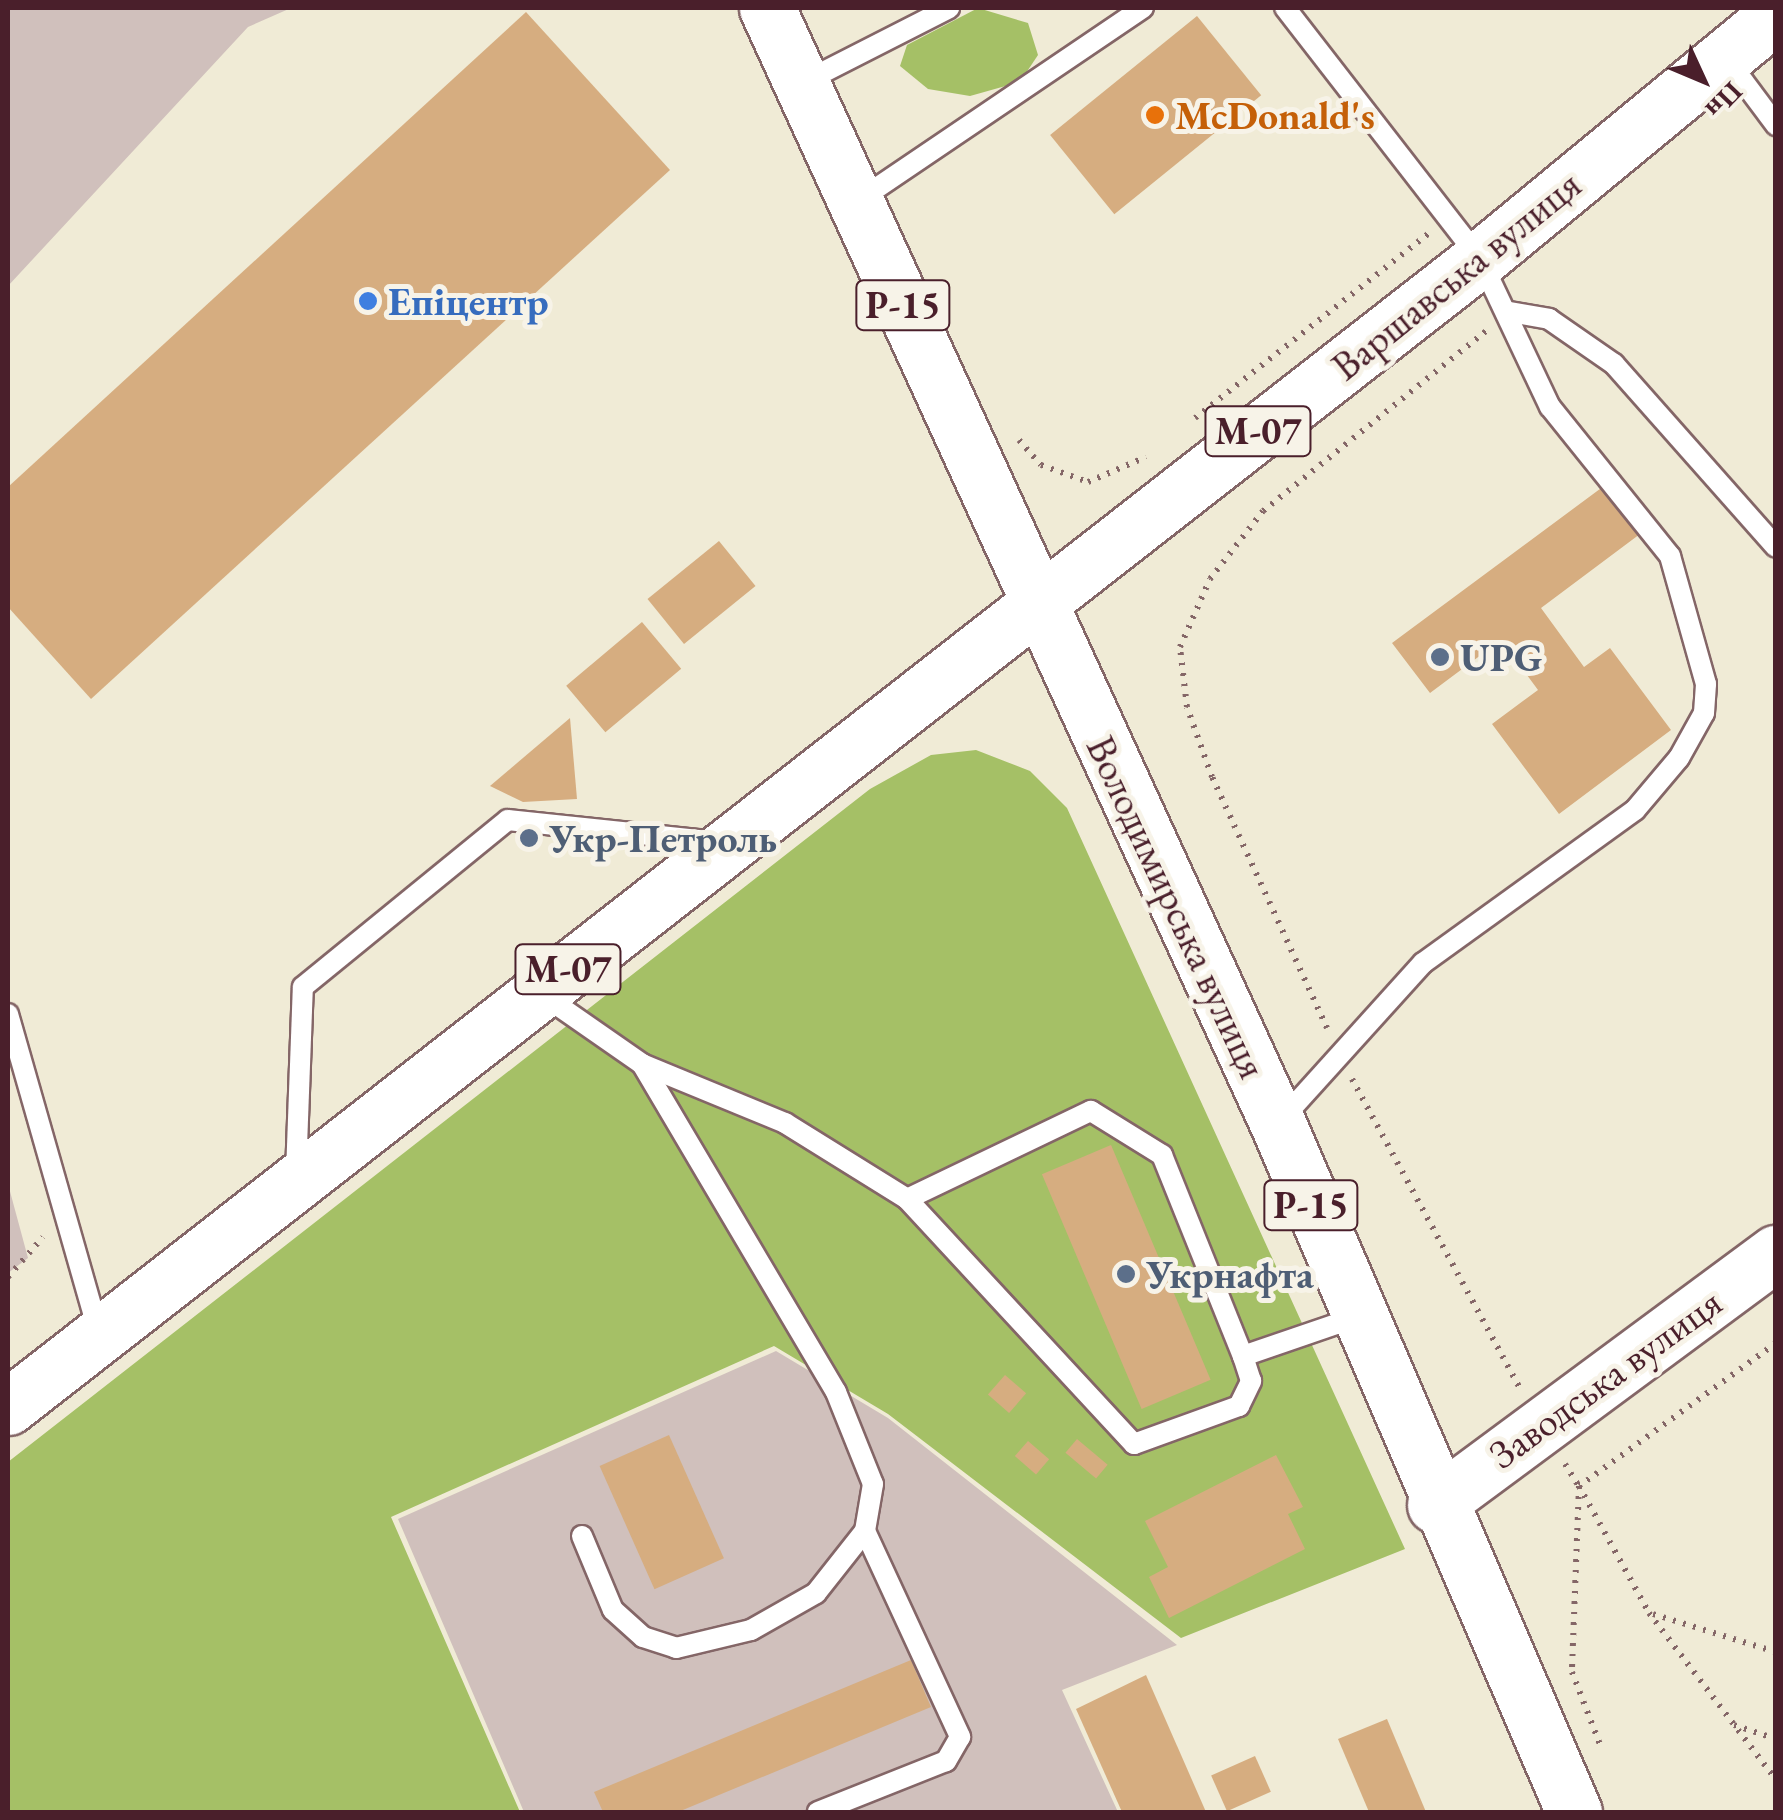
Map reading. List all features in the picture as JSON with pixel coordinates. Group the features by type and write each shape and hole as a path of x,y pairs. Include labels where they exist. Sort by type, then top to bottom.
{"main road":[{"name":"Володимирська вулиця","path":"767,8 1278,1124 1435,1505 1574,1812"},
{"name":"Варшавська вулиця","path":"1037,603 1480,259 1776,15"},
{"name":"М-07","path":"8,1407 1037,603"},
{"name":"Заводська вулиця","path":"1435,1505 1776,1254"}],"lane":[{"path":"801,84 949,8"},
{"path":"856,201 1143,8"},
{"path":"1278,1124 1423,962 1635,810 1704,713 1706,684 1670,556 1550,407 1520,356 1510,312 1480,259 1284,8"},
{"path":"1725,56 1776,125"},
{"path":"1510,312 1548,319 1614,364 1776,547"},
{"path":"295,1182 304,987 508,820 729,844"},
{"path":"538,992 642,1064 785,1123 907,1199 1134,1444 1239,1406 1250,1382 1243,1356 1162,1155 1091,1111 907,1199"},
{"path":"8,1014 60,1219 100,1336"},
{"path":"582,1536 613,1610 643,1637 676,1648 751,1630 816,1593 865,1532 872,1484 836,1392 642,1064"},
{"path":"1243,1356 1356,1316"},
{"path":"818,1812 946,1761 960,1738 865,1532"}],"path":[{"path":"1177,432 1440,225 1480,259"},
{"path":"1010,430 1040,466 1088,482 1164,443"},
{"path":"8,1277 60,1219"},
{"path":"1776,1343 1579,1486 1649,1612 1776,1780"},
{"path":"1649,1612 1776,1652"},
{"path":"1732,1724 1776,1740"}],"shaded area":[{"path":"8,8 291,8 248,27 8,286"},
{"path":"8,1184 28,1258 8,1273"},
{"path":"776,1351 888,1418 1177,1645 1062,1690 1118,1812 524,1812 398,1519"}],"green space":[{"path":"978,8 1028,23 1038,55 1020,82 970,96 928,89 900,66 907,45"},
{"path":"976,750 1030,771 1067,808 1405,1549 1181,1638 888,1414 774,1346 391,1517 520,1812 8,1812 8,1462 870,789 931,755"}],"building":[{"name":"Епіцентр","path":"526,12 670,170 91,699 8,607 8,487"},
{"name":"McDonald's","path":"1197,16 1261,95 1114,214 1050,135"},
{"name":"UPG","path":"1608,483 1644,531 1541,608 1584,667 1610,648 1671,730 1559,814 1492,724 1538,690 1501,640 1430,693 1392,643"},
{"path":"719,541 756,586 684,644 648,599"},
{"path":"642,622 681,669 605,732 566,686"},
{"path":"570,718 577,799 523,802 490,786"},
{"path":"1111,1145 1211,1380 1142,1409 1042,1174"},
{"path":"1005,1375 1026,1393 1009,1413 988,1395"},
{"path":"669,1435 724,1558 654,1589 600,1466"},
{"path":"1077,1439 1108,1465 1096,1479 1065,1453"},
{"path":"1028,1441 1049,1459 1036,1474 1015,1456"},
{"path":"1276,1455 1303,1507 1288,1514 1305,1549 1169,1618 1149,1577 1168,1567 1145,1521"},
{"path":"911,1660 931,1707 678,1812 603,1812 594,1792"},
{"path":"1146,1675 1206,1812 1122,1812 1076,1709"},
{"path":"1387,1719 1426,1812 1369,1812 1338,1739"},
{"path":"1255,1756 1271,1792 1227,1811 1211,1776"}],"place":[{"name":"McDonald's","path":"1155,115"},
{"name":"Епіцентр","path":"368,301"},
{"name":"UPG","path":"1440,657"},
{"name":"Укр-Петроль","path":"529,838"},
{"name":"Укрнафта","path":"1126,1274"}]}
